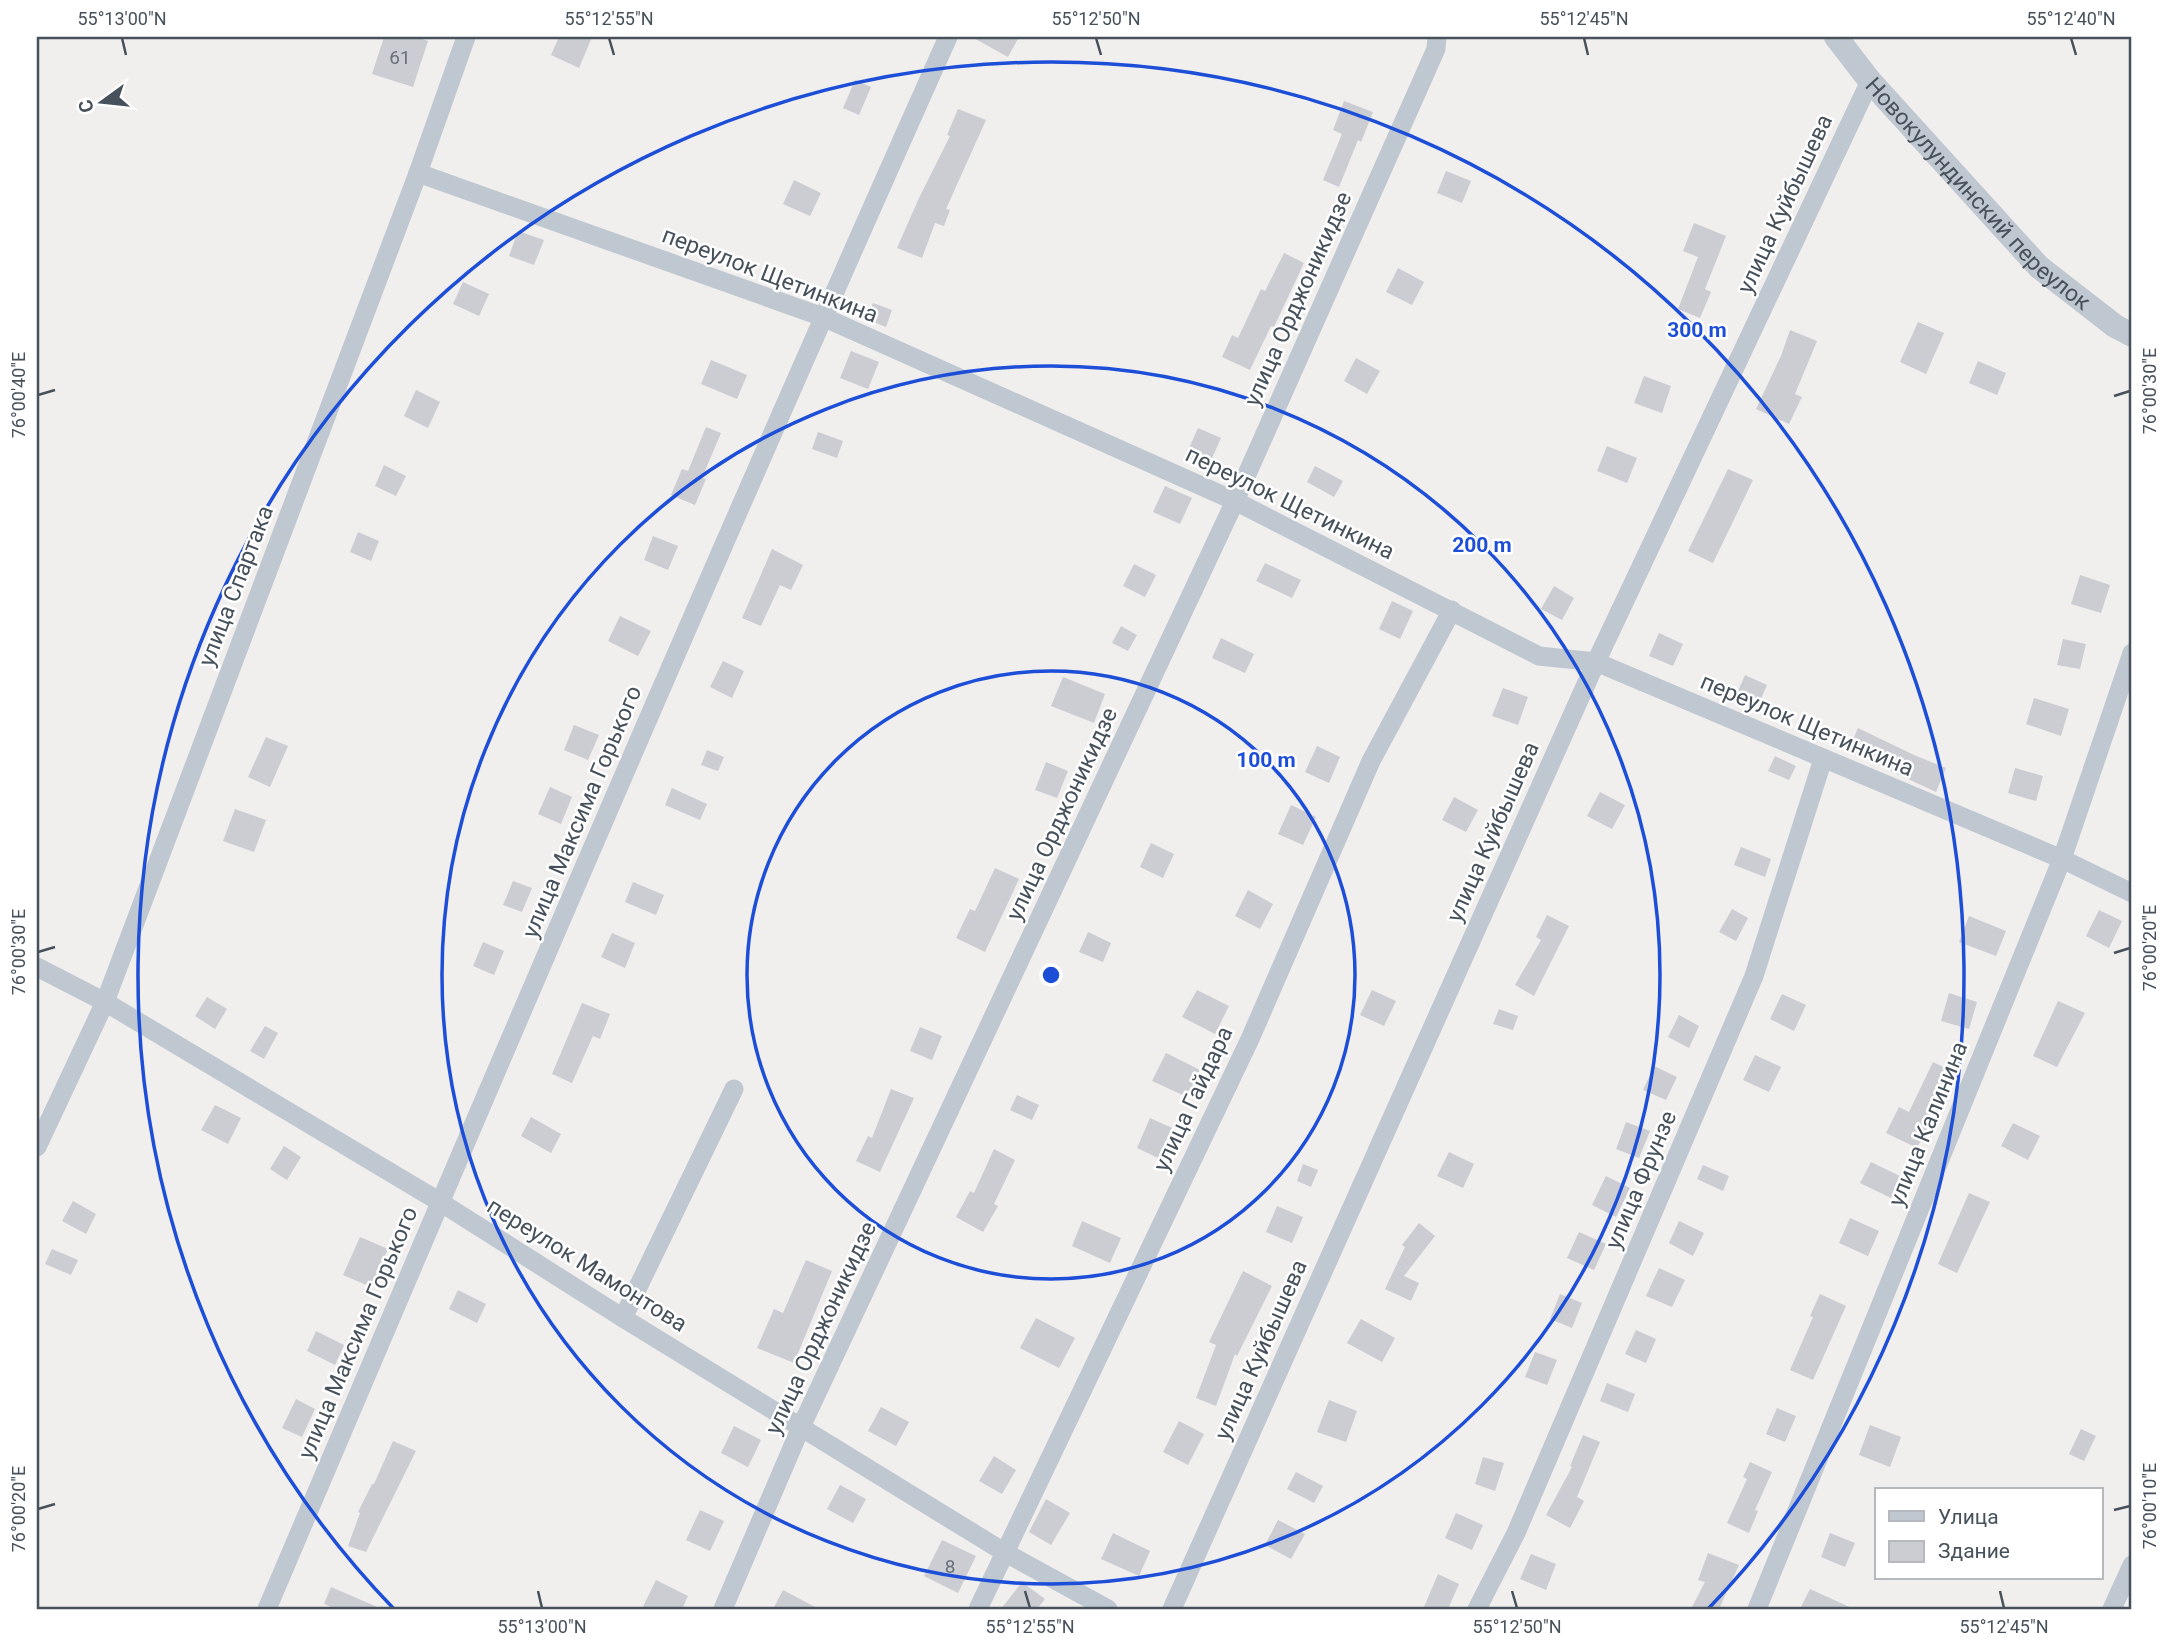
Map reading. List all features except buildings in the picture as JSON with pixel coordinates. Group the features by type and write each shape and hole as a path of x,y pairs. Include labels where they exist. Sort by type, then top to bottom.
{"street":[{"name":"улица Спартака","path":"37,1147 104,1002 418,173 466,37"},
{"name":"улица Максима Горького","path":"267,1609 823,317 948,37"},
{"name":"улица Орджоникидзе","path":"723,1609 801,1427 1236,501 1436,49 1437,37"},
{"name":"Новокулундинский переулок","path":"1836,37 1870,81 2039,267 2115,326 2132,335"},
{"name":"улица Куйбышева","path":"1171,1609 1596,662 1870,81"},
{"name":"переулок Щетинкина","path":"418,173 823,317 1236,501 1539,656 1596,662 2062,859 2132,893"},
{"name":"улица Гайдара","path":"978,1609 1250,1039 1371,761 1452,610"},
{"name":"улица Калинина","path":"1757,1609 2062,859 2132,653"},
{"name":"улица Фрунзе","path":"1477,1609 1516,1533 1754,975 1823,759"},
{"name":"переулок Мамонтова","path":"37,967 104,1002 440,1202 1004,1552 1108,1609"},
{"path":"623,1318 734,1088"},
{"path":"2112,1609 2132,1565"}]}
